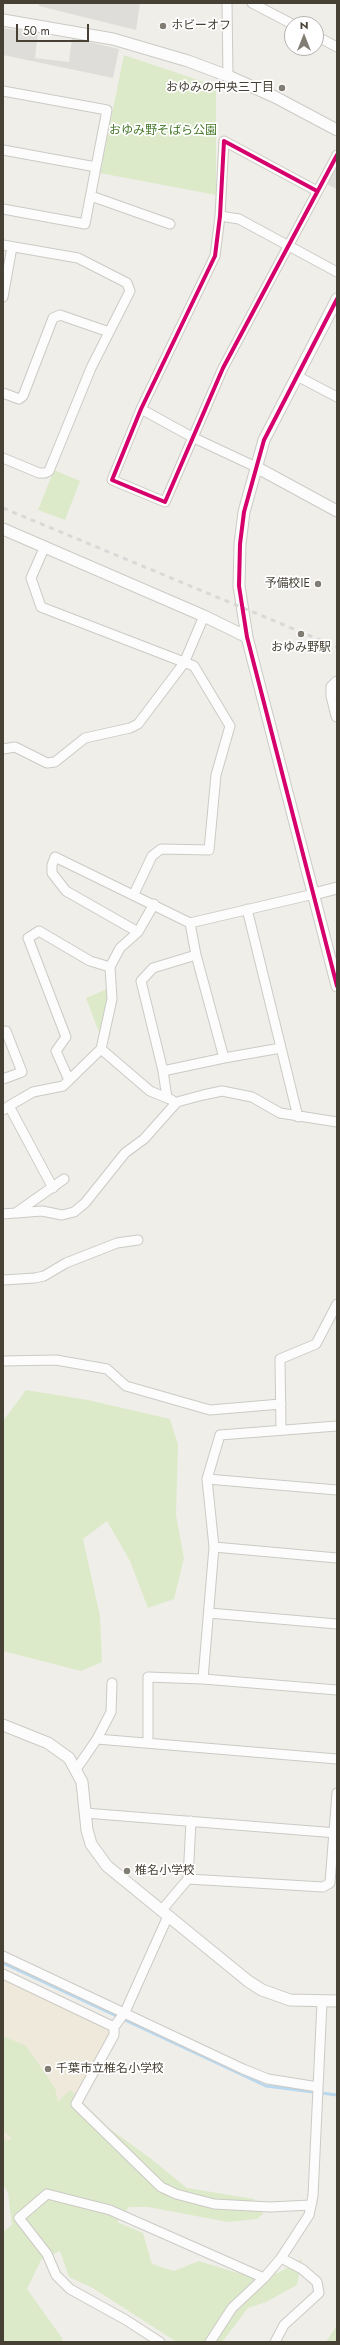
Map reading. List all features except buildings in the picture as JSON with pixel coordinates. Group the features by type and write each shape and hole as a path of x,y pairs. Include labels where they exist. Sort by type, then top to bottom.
{"street":[{"path":"227,3 228,76"},
{"path":"252,3 284,20"},
{"path":"3,20 113,39 188,61 228,76 275,97 337,130"},
{"path":"324,40 337,47"},
{"path":"3,91 107,110 85,224 3,209"},
{"path":"317,191 224,141 220,216 215,256 141,409 112,480 165,502 223,368 337,155"},
{"path":"3,150 96,167"},
{"path":"91,196 170,224"},
{"path":"220,216 239,219 337,272"},
{"path":"3,297 8,246 78,258 127,283 130,291 91,368 49,471 39,473 3,458"},
{"path":"337,299 264,440 244,512 240,544 239,586 247,637 337,986"},
{"path":"3,393 19,399 23,396 53,318 60,315 109,332"},
{"path":"297,376 337,397"},
{"path":"141,409 192,437 256,467 337,512"},
{"path":"3,529 204,616 247,637"},
{"path":"45,546 31,578 41,607 194,666 230,726 216,775 209,850 162,849 152,856 134,894"},
{"path":"3,749 15,747 47,763 55,762 85,738 130,728 138,724 184,663 204,616"},
{"path":"337,682 332,687 332,696 337,716"},
{"path":"138,932 66,891 52,873 52,865 55,857 134,894 190,923 337,888"},
{"path":"53,1188 6,1108 32,1092 63,1086 101,1049 112,999 110,968 120,948 138,932 154,904"},
{"path":"247,909 298,1117"},
{"path":"190,923 196,955 224,1058"},
{"path":"69,1080 56,1051 66,1037 28,938 39,931 90,961 110,968"},
{"path":"167,1098 141,980 152,968 196,955"},
{"path":"3,1032 6,1031 22,1072 3,1079"},
{"path":"162,1071 281,1048"},
{"path":"101,1049 150,1091 177,1102"},
{"path":"3,1214 42,1211 62,1215 74,1212 85,1203 125,1153 144,1139 177,1102 222,1091 252,1097 280,1113 337,1122"},
{"path":"17,1212 64,1179"},
{"path":"3,1280 44,1276 66,1263 117,1243 138,1240"},
{"path":"281,1430 280,1359 316,1344 337,1304"},
{"path":"3,1361 56,1360 107,1369 126,1386 210,1410 281,1404"},
{"path":"204,1679 214,1547 208,1479 220,1435 337,1426"},
{"path":"208,1479 337,1490"},
{"path":"214,1547 337,1558"},
{"path":"209,1614 337,1624"},
{"path":"148,1743 148,1677 204,1679 337,1690"},
{"path":"77,1768 97,1739 111,1712 112,1683"},
{"path":"3,1725 48,1743 69,1758 77,1768 82,1782 85,1813 91,1844 98,1857 106,1866 248,1981 262,1990 290,2000 337,2002"},
{"path":"97,1739 337,1759"},
{"path":"188,1879 323,1887 330,1883 337,1793"},
{"path":"85,1813 191,1820 335,1833"},
{"path":"191,1820 188,1879 164,1914 125,2012 114,2027 114,2035 76,2104 161,2187 176,2194 214,2204 270,2207 311,2205"},
{"path":"3,1956 268,2079 318,2087"},
{"path":"3,1974 114,2027"},
{"path":"210,2342 232,2308 264,2278 281,2258 309,2216 311,2205 322,2002"},
{"path":"160,2342 126,2320 70,2289 56,2275 47,2254 19,2218 47,2194 110,2210 264,2278"},
{"path":"275,2342 284,2325 319,2293 317,2282 302,2268 281,2258"}],"shaded area":[{"path":"39,3 140,3 136,30 39,6"},
{"path":"3,28 38,33 35,58 69,62 72,38 119,49 113,78 3,55"},
{"path":"337,163 337,189 326,184"},
{"name":"千葉市立椎名小学校","path":"3,1977 111,2027 112,2034 73,2105 3,2155"}],"green space":[{"name":"おゆみ野そばら公園","path":"124,55 216,86 216,195 100,173"},
{"path":"54,470 80,481 65,520 38,510"},
{"path":"107,989 108,999 100,1035 86,998"},
{"path":"26,1390 88,1400 170,1419 178,1445 176,1515 184,1558 174,1599 148,1608 130,1561 107,1521 83,1539 100,1616 102,1662 81,1671 3,1651 3,1421"},
{"path":"3,2036 26,2046 55,2088 58,2102 70,2090 110,2129 150,2158 187,2188 254,2199 263,2214 257,2219 228,2222 148,2207 129,2207 117,2222 143,2233 152,2264 174,2271 199,2261 241,2274 278,2273 302,2259 297,2285 266,2302 248,2308 222,2342 177,2342 91,2287 69,2277 60,2251 41,2260 27,2289 62,2338 62,2342 3,2342 3,2232 12,2225 8,2193 3,2185 3,2137 8,2141 12,2138 3,2131"},
{"path":"337,2325 337,2342 326,2342"}],"waterway":[{"path":"3,1963 266,2086 337,2095"}],"railway":[{"path":"3,508 337,647"}],"cycle path":[{"path":"317,191 224,141 220,216 215,256 141,409 112,480 165,502 223,368 337,155"},
{"path":"337,299 264,440 244,512 240,544 239,586 247,637 337,986"}],"place":[{"name":"ホビーオフ","path":"163,26"},
{"name":"おゆみの中央三丁目","path":"282,88"},
{"name":"予備校IE","path":"318,584"},
{"name":"おゆみ野駅","path":"301,634"},
{"name":"椎名小学校","path":"127,1871"},
{"name":"千葉市立椎名小学校","path":"48,2069"}]}
